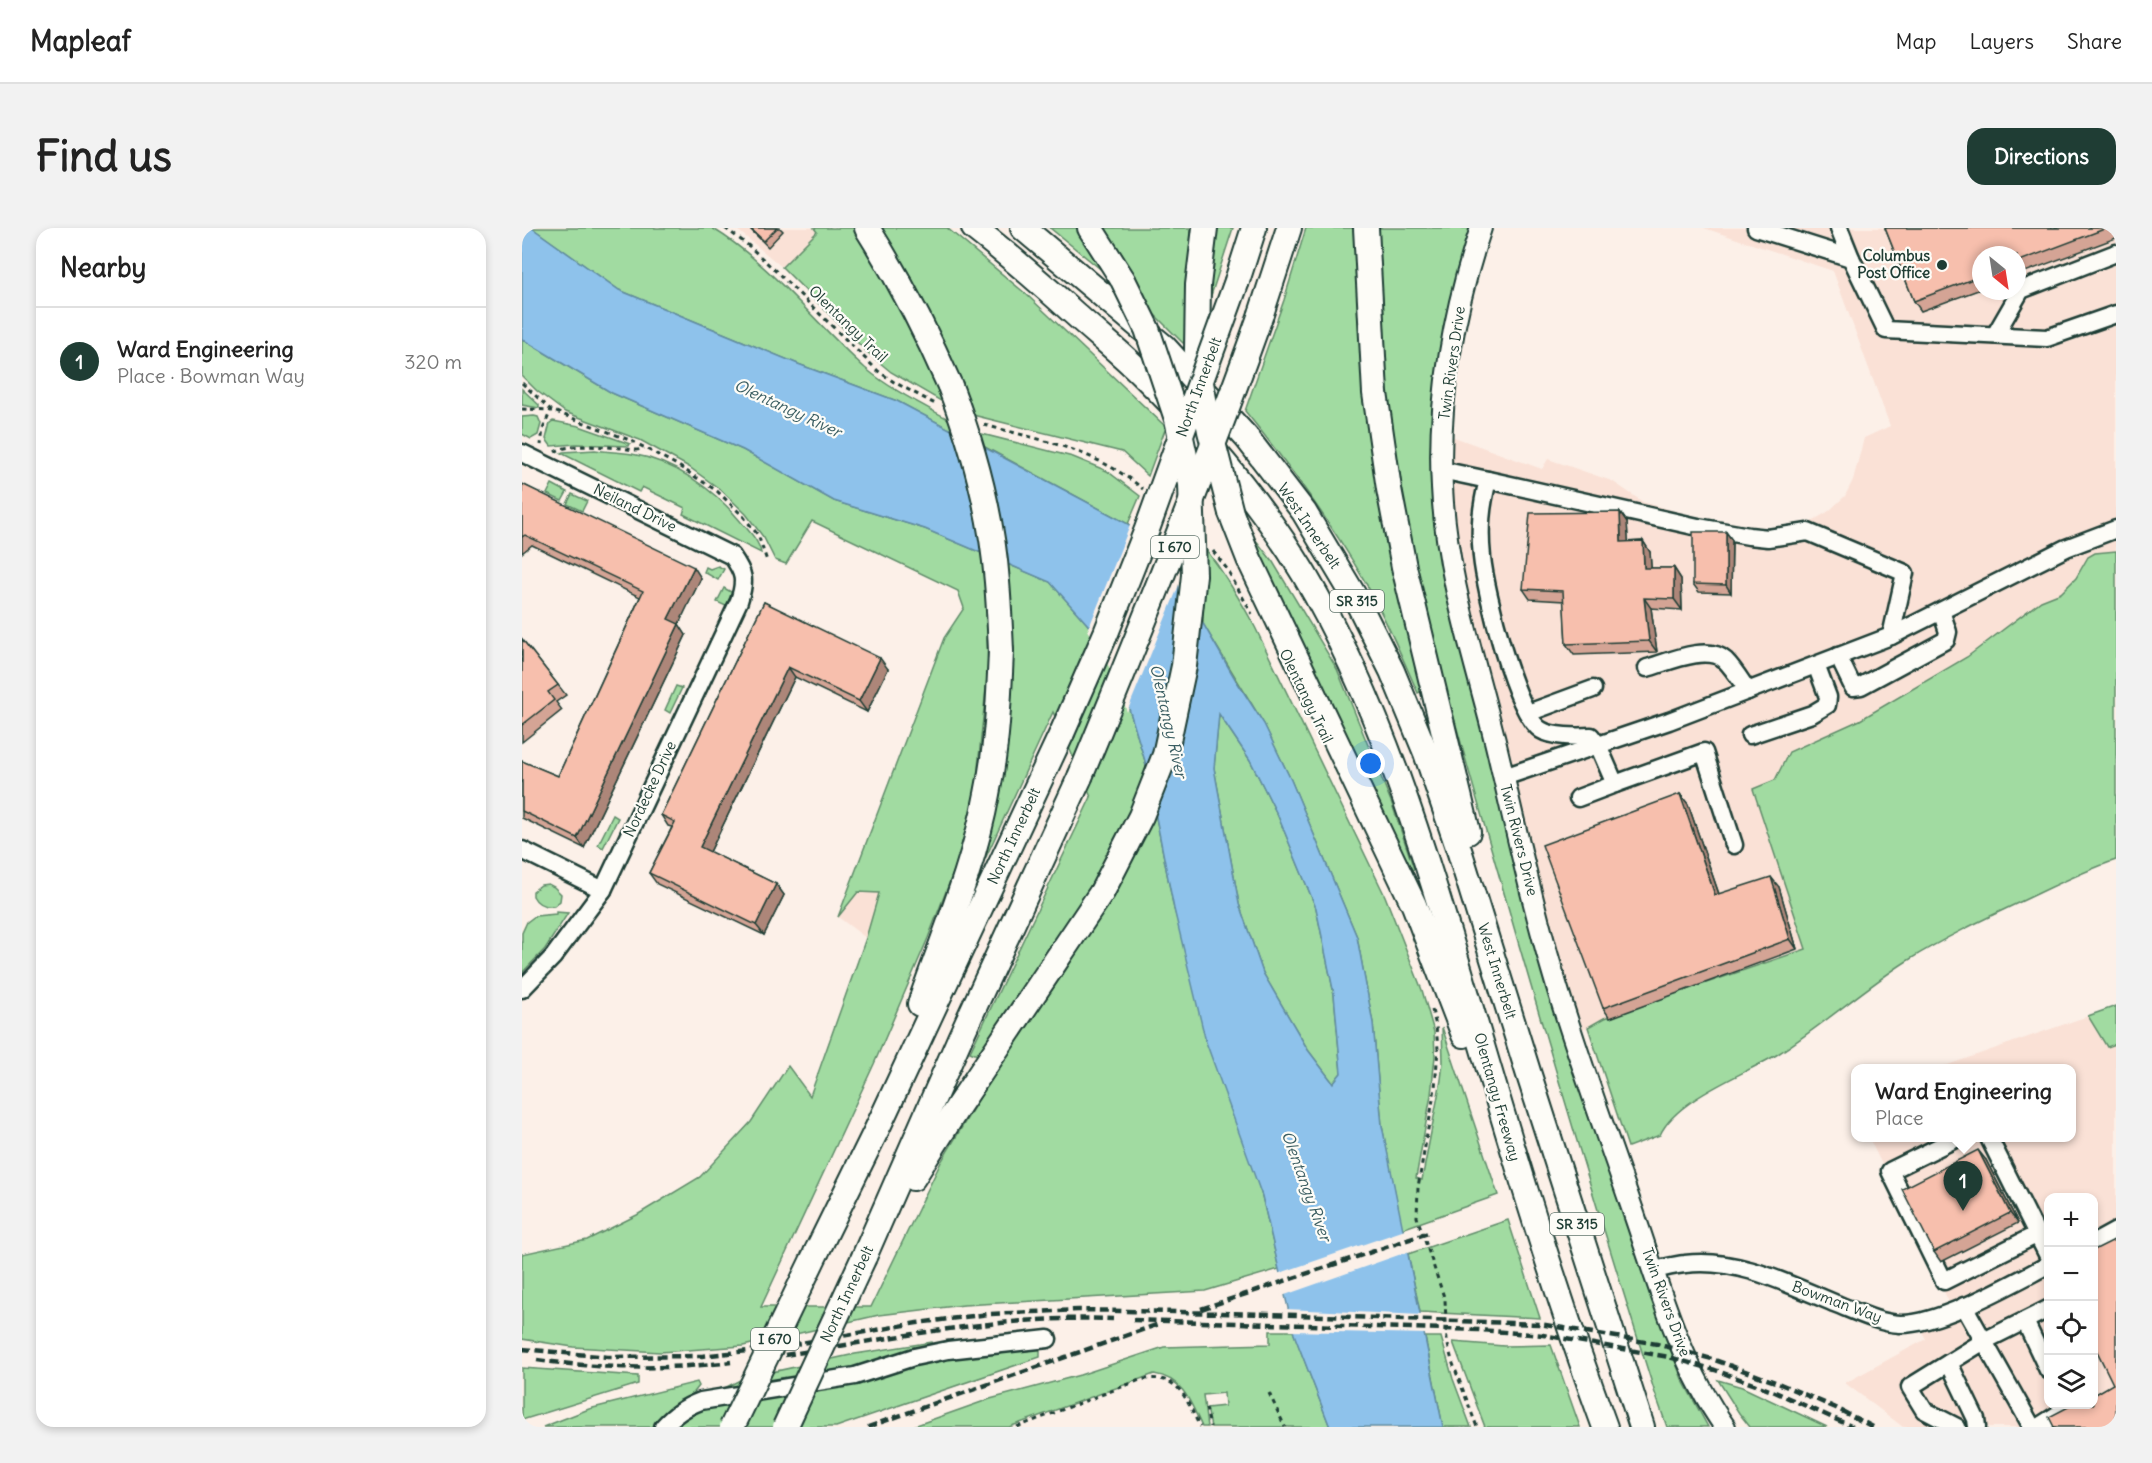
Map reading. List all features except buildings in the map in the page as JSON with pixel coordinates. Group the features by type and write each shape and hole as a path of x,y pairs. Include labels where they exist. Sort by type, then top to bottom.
{"highway":[{"path":"867,228 911,302 947,398 968,432 990,530 997,582 1001,651 999,714 987,794 966,874 877,1129"},
{"name":"West Innerbelt","path":"974,228 1140,372 1221,459 1276,531 1322,607 1361,685 1394,765"},
{"name":"West Innerbelt","path":"1023,228 1164,347 1247,438 1304,512 1356,599 1392,671 1426,753 1460,853 1529,1075"},
{"path":"864,1257 959,1105 1102,892 1141,816 1165,754 1184,666 1194,575 1191,484 1177,419 1147,328 1123,280 1090,228"},
{"path":"1205,228 1198,285 1197,351 1210,431 1231,513 1249,559 1414,905 1473,1059 1516,1162"},
{"name":"North Innerbelt","path":"732,1427 877,1129 1062,733 1106,633 1146,532 1254,228"},
{"name":"North Innerbelt","path":"785,1427 1080,777 1173,553 1223,422 1288,228"},
{"path":"1366,228 1375,393 1404,567 1434,699 1529,1075"},
{"name":"Olentangy Freeway","path":"1394,765 1428,864 1516,1162 1605,1427"},
{"name":"SR 315","path":"1529,1075 1642,1427"}],"main road":[{"name":"Twin Rivers Drive","path":"1481,228 1460,304 1450,356 1442,429 1441,470 1444,524 1450,561 1523,862 1553,972 1676,1333 1703,1393 1725,1427"}],"street":[{"path":"1756,228 1851,258"},
{"path":"1839,228 1886,330 2047,338 2116,314"},
{"path":"1995,335 2021,290 2116,253"},
{"name":"Neiland Drive","path":"522,453 732,556 742,571"},
{"path":"1441,470 1739,534 1768,538 1808,532 1905,573 1891,636"},
{"path":"1488,480 1480,510 1482,557 1507,667 1528,713 1541,730 1569,737 1591,736 1598,745 1615,784"},
{"path":"1504,777 1748,691 1891,636 2066,548 2116,529"},
{"name":"Nordecke Drive","path":"522,988 553,957 603,890 739,601 743,587 742,571"},
{"path":"1838,656 1853,687 1861,686 1946,640 1948,632 1941,611"},
{"path":"1647,668 1698,654 1711,653 1723,659 1748,691"},
{"path":"1750,735 1812,714 1827,705 1828,697 1816,664"},
{"path":"1528,713 1593,689"},
{"path":"1578,798 1704,752 1734,845"},
{"path":"522,850 603,890"},
{"path":"1947,1142 1890,1171 1944,1281 2038,1234"},
{"path":"1992,1142 2044,1247"},
{"path":"2098,1241 2116,1231"},
{"name":"Bowman Way","path":"1654,1270 1686,1264 1709,1263 1733,1266 1767,1276 1861,1313 1900,1324 1920,1322 1941,1316 2044,1267"},
{"path":"1964,1306 2032,1427"},
{"path":"1957,1427 1924,1410 1910,1387 1984,1341 2044,1312"},
{"path":"2025,1321 2044,1360"},
{"path":"663,1427 675,1414 701,1401 855,1376 948,1350 1048,1339"},
{"path":"1949,1363 1976,1419 1977,1427"},
{"path":"2038,1427 2065,1409"}],"path":[{"name":"Olentangy Trail","path":"725,228 749,246 878,370 894,382 947,398"},
{"path":"522,383 551,410 644,448 677,465 717,491 743,516 758,535 767,561"},
{"path":"522,409 551,410"},
{"path":"541,447 543,429 551,410"},
{"path":"981,424 1061,445 1092,456 1116,469 1145,491"},
{"path":"553,453 560,448 571,447 624,448 638,451 644,448"},
{"path":"1212,551 1227,568 1252,615"},
{"path":"1430,1002 1436,1026 1438,1049 1435,1088 1418,1188 1417,1217 1445,1300 1447,1341 1452,1360 1477,1427"},
{"path":"1017,1427 1140,1380 1161,1377 1171,1381 1179,1389 1200,1427"},
{"path":"1269,1393 1285,1427"},
{"path":"1206,1408 1210,1427"}],"shaded area":[{"path":"735,228 814,228 818,232 782,267"},
{"path":"1704,228 2116,228 2116,551 2096,553 2088,557 2076,578 2061,593 2041,601 1967,657 1860,720 1789,752 1775,780 1753,789 1806,949 1604,1018 1588,1027 1563,1035 1451,612 1433,509 1432,429 1542,469 1548,459 1612,481 1643,502 1739,529 1781,530 1807,524 1829,511 1845,496 1853,480 1864,438 1890,426 1833,271"},
{"path":"858,892 880,892 866,938 838,917"},
{"path":"2088,1016 2107,1047 2116,1044 2116,1427 1903,1427 1845,1383 1926,1339 1915,1320 1949,1302 1871,1142 2076,1142 2076,1064 1950,1064"}],"green space":[{"path":"532,228 712,228 733,242 773,276 865,368 896,390 952,421 953,431 897,401 798,364 619,290"},
{"path":"814,228 856,228 891,280 946,404 891,372 867,352 782,267 817,232"},
{"path":"879,228 947,228 1026,294 1166,427 1148,476 1122,452 973,415 954,366 931,319"},
{"path":"1050,228 1081,228 1104,272"},
{"path":"1103,228 1191,228 1185,345 1152,312 1121,253"},
{"path":"1212,228 1233,228 1205,314"},
{"path":"1306,228 1360,228 1424,690 1418,693 1379,608 1351,558 1308,494 1245,411 1284,300"},
{"path":"1378,228 1473,228 1432,463 1433,509 1439,552 1451,612 1577,1077 1663,1330 1682,1379 1708,1427 1667,1427 1575,1133 1451,709 1411,544 1391,433 1383,356"},
{"path":"522,339 612,393 743,450 834,501 925,529 1050,582 1088,625 1120,679 1145,761 1174,909 1262,1196 1279,1269 1205,1291 964,1305 879,1315 743,1346 660,1352 573,1347 522,1339 522,1254 587,1240 637,1215 700,1177 751,1122 788,1066 810,1096 866,938 879,893 858,892 838,917 944,638 964,608 958,591 812,521 786,564 775,560 764,538 746,514 721,490 689,467 640,440 565,412 537,391 522,376","holes":["987,639 1011,650 975,869 980,870 1053,712 1091,797 970,1052 980,1056 1079,909 1108,857 1119,885 1065,971 993,1075 941,1162 871,1307 761,1307 874,1064 928,938 960,855 975,797 988,668"]},
{"path":"522,389 539,405 539,408 522,405"},
{"path":"522,417 538,417 541,424 538,435 531,439 522,434"},
{"path":"553,421 579,426 630,444 629,446 576,444 551,446 546,439 550,423"},
{"path":"978,433 1073,457 1107,471 1140,496 1128,524 983,446"},
{"path":"595,450 627,453 648,458 678,470 706,488 731,510 753,536 761,553 683,514 685,508 642,487 639,492 561,453"},
{"path":"552,484 567,492 562,501 547,494"},
{"path":"572,494 587,501 582,511 567,504"},
{"path":"1244,525 1273,562 1337,669 1392,804 1414,869 1408,872"},
{"path":"1205,548 1255,627 1385,896 1422,990 1434,1032 1435,1056 1431,1095 1416,1178 1422,1180 1441,1080 1442,1027 1498,1195 1402,1229 1382,1126 1373,1023 1357,937 1291,780 1264,724 1203,624"},
{"path":"2116,551 2116,860 2044,891 1921,953 1778,1054 1696,1099 1668,1122 1660,1135 1628,1147 1588,1027 1604,1018 1806,949 1753,789 1775,780 1789,752 1860,720 1967,657 2041,601 2061,593 2076,578 2088,557 2095,553"},
{"path":"718,566 724,569 718,580 704,572 706,567 710,569"},
{"path":"724,588 733,593 728,607 717,602"},
{"path":"676,686 682,688 670,713 665,710"},
{"path":"1219,714 1250,760 1278,816 1316,908 1334,994 1341,1073 1333,1083 1308,1050 1263,973 1239,904 1214,768"},
{"path":"613,815 618,818 603,848 598,845"},
{"path":"548,884 561,894 560,901 554,906 542,904 533,896 533,891 541,885"},
{"path":"556,912 568,913 545,949 522,973 522,933 527,922 535,916 556,914"},
{"path":"2116,1006 2116,1044 2107,1047 2088,1016"},
{"path":"1508,1220 1540,1318 1420,1312 1408,1254"},
{"path":"1270,1331 1293,1331 1330,1427 1211,1427 1207,1408 1225,1406 1224,1393 1203,1395 1207,1427 1202,1427 1190,1401 1179,1386 1164,1376 1154,1374 1009,1427 911,1427 990,1399 1080,1375 1164,1347 1270,1344"},
{"path":"1425,1337 1441,1337 1453,1379 1471,1427 1443,1427"},
{"path":"932,1342 934,1348 848,1373 711,1395 744,1378 855,1354"},
{"path":"1453,1342 1504,1346 1551,1345 1580,1427 1485,1427"},
{"path":"1040,1347 1040,1357 836,1427 669,1427 696,1408 915,1362"},
{"path":"522,1368 638,1376 638,1384 522,1420"},
{"path":"1718,1380 1742,1387 1827,1427 1750,1427"},
{"path":"697,1382 699,1386 695,1392 657,1427 543,1427 589,1409"}],"water":[{"name":"Olentangy River","path":"522,228 532,228 619,290 798,364 897,401 1128,524 1168,563 1264,724 1291,780 1357,937 1373,1023 1382,1126 1443,1427 1330,1427 1294,1334 1262,1196 1206,1042 1174,909 1145,761 1120,679 1088,625 1050,582 925,529 834,501 743,450 612,393 522,339","holes":["1219,714 1250,760 1278,816 1316,908 1334,994 1341,1073 1333,1083 1308,1050 1263,973 1239,904 1214,768"]}],"pier":[{"path":"1131,523 1171,561 1181,580 1127,712 1117,681 1088,630"},
{"path":"1405,1230 1410,1251 1282,1296 1277,1274"},
{"path":"1285,1309 1423,1315 1427,1334 1290,1331"}],"railway":[{"path":"1201,1309 1428,1233"},
{"path":"522,1349 608,1357 702,1356 766,1349 917,1323 989,1314 1078,1310 1270,1314 1540,1324 1657,1344 1712,1359 1778,1383 1873,1427"},
{"path":"785,1355 989,1324 1113,1319"},
{"path":"1133,1320 1479,1330 1543,1335 1669,1357 1715,1370 1775,1392 1853,1427"},
{"path":"868,1427 1159,1324"},
{"path":"537,1360 634,1367 731,1362"}],"place":[{"name":"Columbus Post Office","path":"1942,265"},
{"name":"Ward Engineering","path":"1963,1211"}]}
